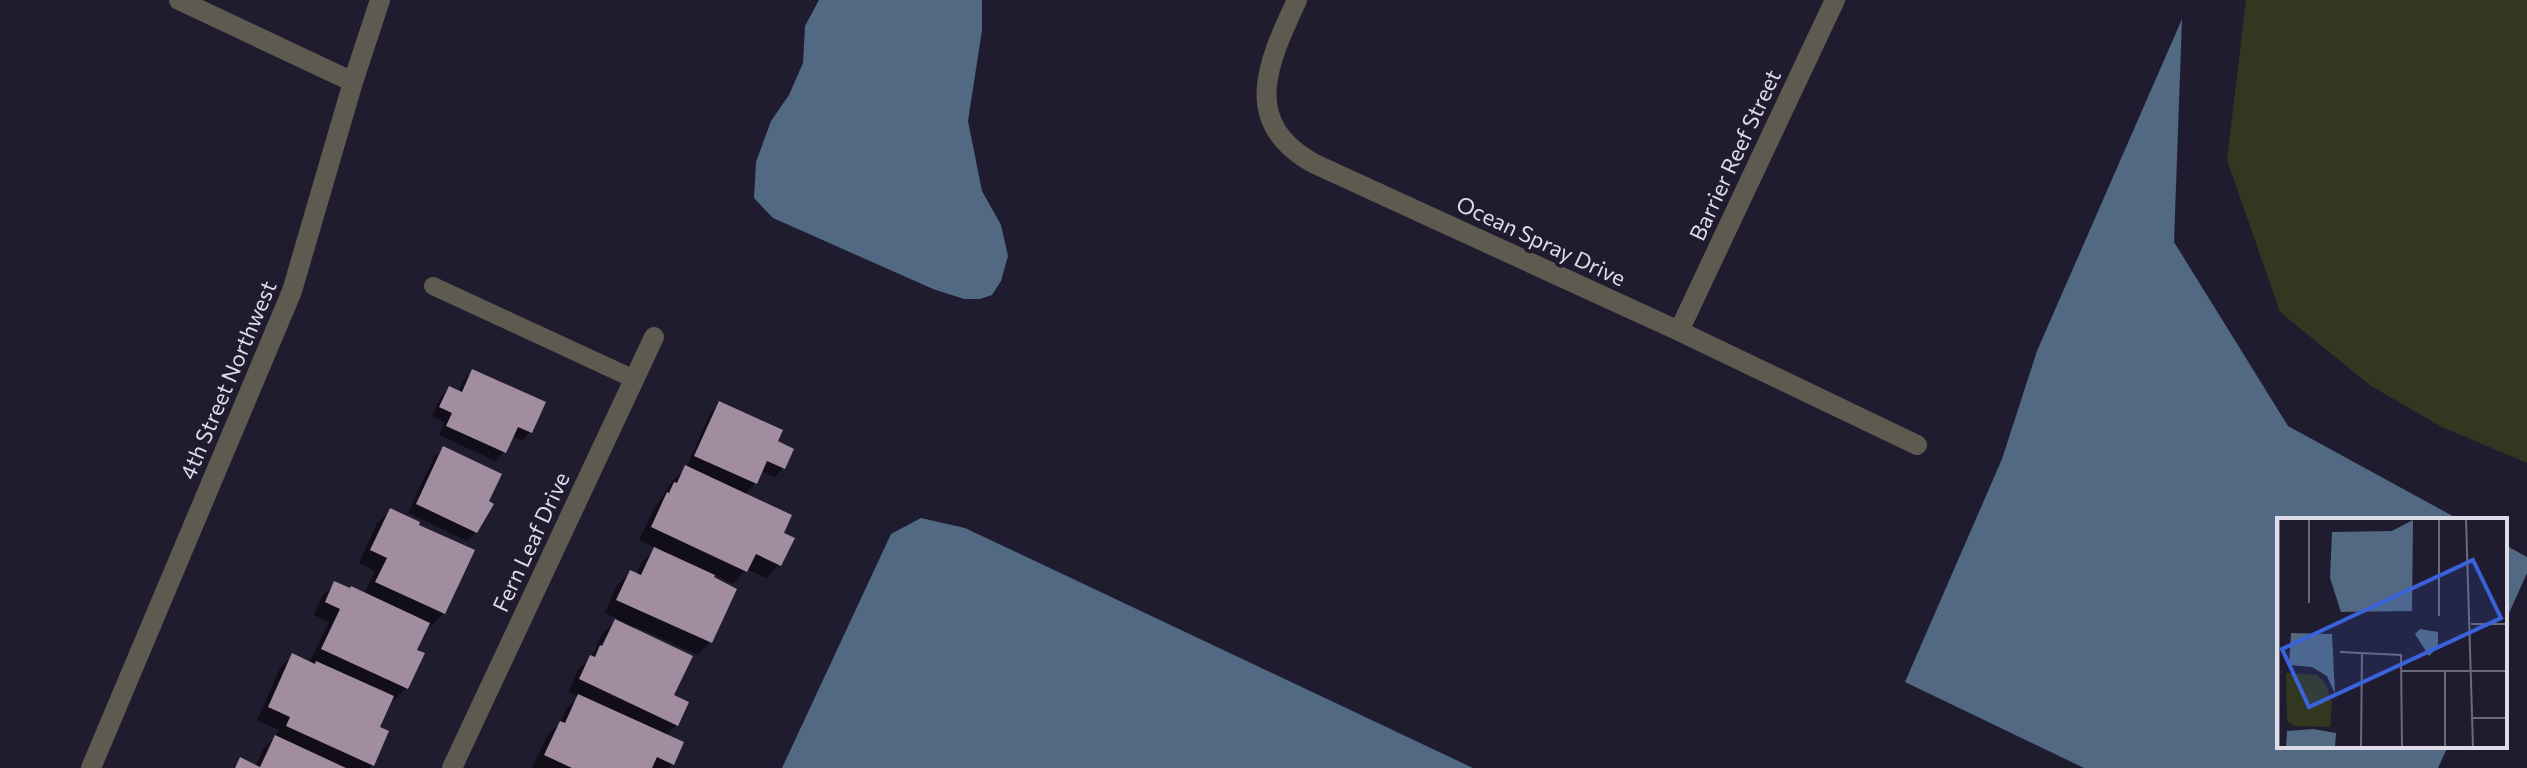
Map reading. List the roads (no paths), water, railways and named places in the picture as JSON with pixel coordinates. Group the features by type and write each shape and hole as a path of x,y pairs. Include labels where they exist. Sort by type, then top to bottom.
{"street":[{"path":"179,0 353,82"},
{"name":"4th Street Northwest","path":"91,768 292,291 380,0"},
{"name":"Ocean Spray Drive","path":"1297,0 1270,60 1266,86 1273,124 1295,152 1917,445"},
{"name":"Barrier Reef Street","path":"1679,331 1835,0"},
{"name":"Fern Leaf Drive","path":"452,768 654,337"}],"lane":[{"path":"433,286 634,379"}],"water":[{"path":"819,0 982,0 982,30 968,121 982,191 1001,225 1008,256 1001,281 992,295 964,299 933,289 773,218 754,198 756,162 771,121 789,95 803,63 805,26"},
{"path":"2182,19 2174,242 2288,426 2456,518 2277,518 2277,748 2447,748 2438,768 2084,768 1905,682 2002,459 2037,351"},
{"path":"921,518 965,528 1473,768 782,768 891,534"},
{"path":"2507,546 2527,557 2527,573 2507,618"}]}
